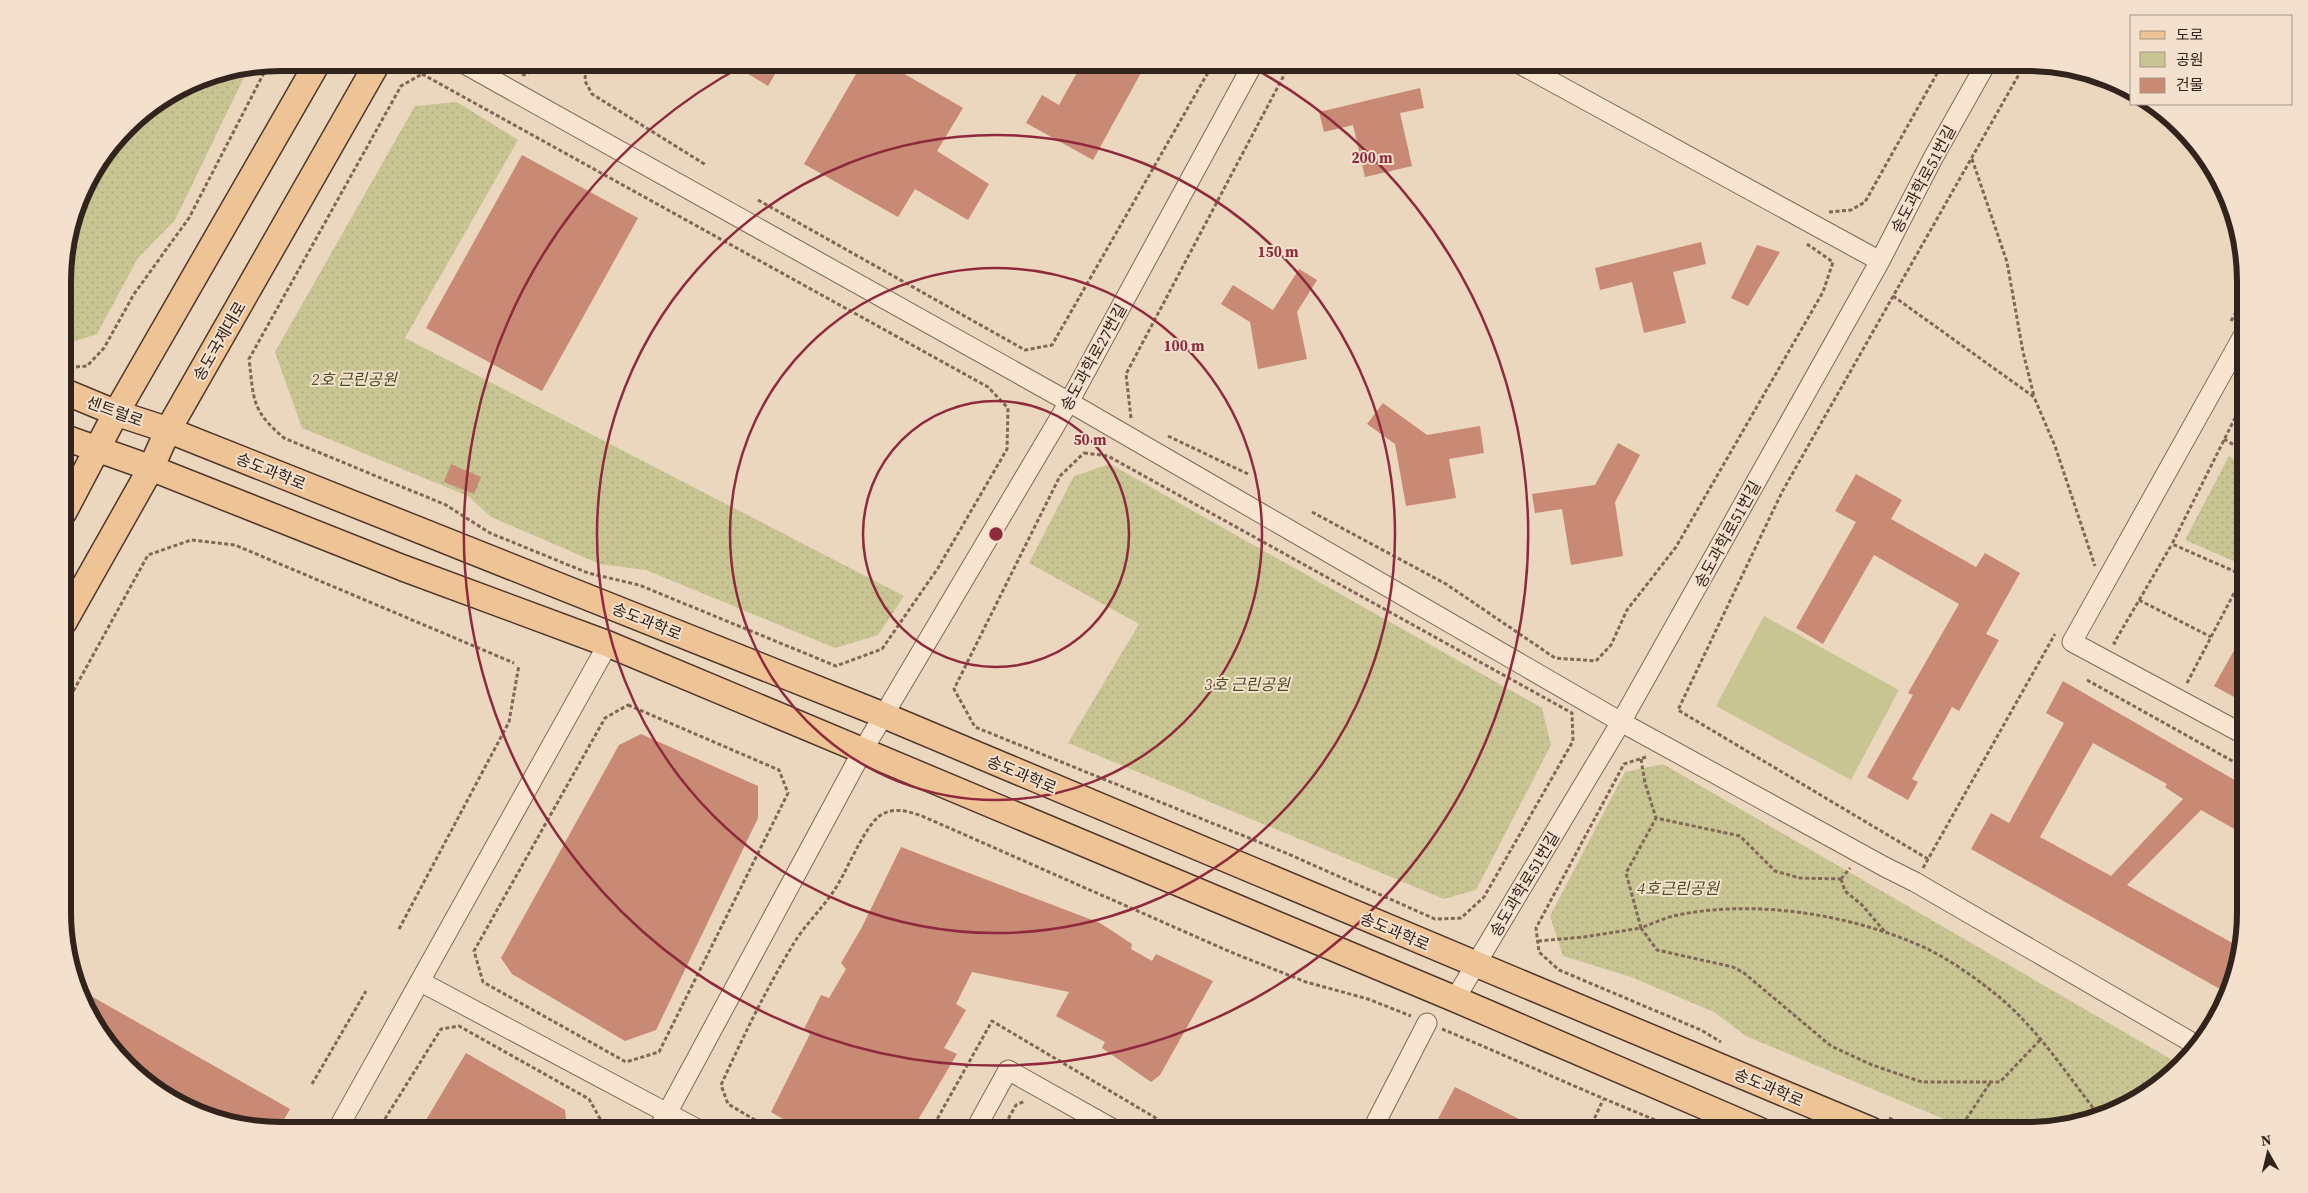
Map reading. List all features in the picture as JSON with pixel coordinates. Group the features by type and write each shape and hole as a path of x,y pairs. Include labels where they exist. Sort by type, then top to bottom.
{"main road":[{"path":"71,499 116,413 313,71"},
{"name":"송도국제대로","path":"71,610 151,468 168,430 373,71"},
{"name":"센트럴로","path":"71,394 116,413 168,430"},
{"name":"송도과학로","path":"168,430 883,716 1852,1122"},
{"path":"71,439 151,468 403,568 608,644 1455,999 1740,1122"}],"street":[{"path":"477,71 1069,402 1621,722 1885,867 1916,882 2191,1042"},
{"name":"송도과학로27번길","path":"663,1122 864,750 1069,402 1249,71"},
{"path":"1532,71 1880,261"},
{"name":"송도과학로51번길","path":"1455,999 1621,722 1880,261 1933,158 1982,71"},
{"path":"2237,347 2072,642 2237,732"},
{"path":"342,1122 608,644"},
{"path":"421,982 683,1122"},
{"path":"1376,1122 1427,1023"},
{"path":"979,1122 1008,1070 1101,1122"}],"path":[{"path":"516,71 524,75 532,71"},
{"path":"586,71 585,81 592,94 706,165"},
{"path":"758,200 1025,350 1052,345 1209,71"},
{"path":"1132,420 1126,374 1286,71"},
{"path":"1823,213 1851,210 1865,202 1938,71"},
{"path":"1928,859 1678,710 1782,492 2021,71"},
{"path":"71,367 88,366 104,348 134,294 190,218 264,72"},
{"path":"422,74 432,78 988,387 1008,408 1007,449 938,568 882,649 836,666 639,585 588,573 490,533 446,505 284,438 266,423 254,404 249,359 401,86 422,74"},
{"path":"1972,159 2007,262 2022,352 2034,397 2055,446 2095,566"},
{"path":"1312,512 1446,584 1555,658 1596,661 1611,645 1627,610 1676,547 1823,292 1833,262 1804,242"},
{"path":"1893,296 2034,397"},
{"path":"2114,643 2172,544 2237,414"},
{"path":"1158,432 1248,474"},
{"path":"2224,439 2237,447"},
{"path":"1084,453 1108,456 1572,713 1573,741 1484,897 1461,918 1435,919 1286,853 975,727 954,690 1060,476 1084,453"},
{"path":"71,695 148,555 191,540 235,545 514,663"},
{"path":"2172,544 2237,573"},
{"path":"2187,683 2237,589"},
{"path":"2139,600 2211,637"},
{"path":"1916,882 2042,655"},
{"path":"399,929 509,722 519,665"},
{"path":"2087,680 2237,764"},
{"path":"628,705 779,770 788,793 659,1052 626,1062 482,982 474,952 605,718 628,705"},
{"path":"1559,970 1540,952 1536,928 1624,764 1650,756"},
{"path":"1641,759 1645,783 1656,818 1626,873 1641,928 1657,950 1733,967 1744,973 1831,1046 1872,1065 1922,1082 2000,1082 2040,1040"},
{"path":"758,1122 728,1104 721,1086 749,1024 794,943 815,913 833,893 874,823 878,818 894,810 906,810 922,816 1233,953 1306,982 1368,999 1513,1058 1603,1100 1659,1122"},
{"path":"1656,818 1740,836 1775,870 1800,878 1841,879"},
{"path":"1841,879 1852,866 1843,861"},
{"path":"1841,879 1845,891 1862,905 1886,932"},
{"path":"1538,941 1584,937 1641,928 1673,916 1730,909 1792,910 1886,932 1916,944 1962,970 1999,997 2051,1050 2095,1111"},
{"path":"312,1084 366,991"},
{"path":"383,1122 441,1028 459,1026 589,1099 602,1122"},
{"path":"1965,1122 1990,1082"},
{"path":"1593,1122 1603,1100"},
{"path":"1006,1122 1016,1105 1024,1101 1033,1106"}],"green space":[{"path":"245,74 175,220 138,258 97,334 71,342 71,281 75,240 82,214 99,176 123,143 143,123 176,99 214,82"},
{"name":"2호 근린공원","path":"457,102 518,140 405,338 904,596 878,635 835,648 646,570 600,564 491,517 468,496 302,428 275,352 415,106"},
{"path":"2229,456 2237,461 2237,563 2185,540"},
{"name":"3호 근린공원","path":"1110,464 1542,708 1551,745 1476,890 1444,899 1068,743 1139,624 1029,563 1074,476"},
{"path":"1764,616 1899,690 1851,780 1716,706"},
{"name":"4호근린공원","path":"1663,764 2174,1061 2155,1078 2132,1094 2107,1106 2081,1115 2027,1122 1951,1122 1746,1036 1714,1012 1631,977 1563,956 1550,916 1625,772"}],"building":[{"path":"743,71 777,71 768,86"},
{"path":"858,71 899,71 963,108 937,151 989,184 968,220 915,189 898,217 804,164"},
{"path":"1078,71 1142,71 1093,160 1026,123 1042,95 1059,105"},
{"path":"1420,88 1424,108 1400,113 1412,166 1365,177 1353,125 1324,132 1319,112"},
{"path":"522,155 638,218 542,391 426,328"},
{"path":"1701,242 1706,264 1673,272 1686,323 1644,333 1632,282 1600,290 1595,268"},
{"path":"1757,245 1780,252 1748,306 1731,298"},
{"path":"1299,269 1317,280 1297,312 1307,359 1258,369 1250,322 1221,304 1233,285 1273,310"},
{"path":"1383,403 1427,435 1480,426 1484,453 1449,459 1456,498 1406,506 1395,444 1367,424"},
{"path":"1618,443 1640,455 1615,502 1623,556 1571,565 1562,509 1535,513 1532,494 1595,485"},
{"path":"451,464 481,477 474,494 444,482"},
{"path":"1856,474 1902,500 1891,519 1976,567 1985,553 2020,573 1986,634 1999,640 1959,711 1952,707 1912,779 1918,782 1908,800 1867,777 1913,695 1908,693 1959,604 1874,555 1823,644 1796,628 1856,522 1835,511"},
{"path":"2237,645 2237,699 2214,686"},
{"path":"2063,681 2237,781 2237,830 2201,810 2127,885 2234,944 2230,966 2222,990 1971,849 1991,813 2009,823 2064,723 2046,713","holes":["2093,743 2167,784 2165,787 2183,799 2111,876 2040,837"]},
{"path":"641,734 758,786 758,818 656,1030 625,1041 512,974 501,958 619,745"},
{"path":"901,847 1100,923 1132,944 1131,949 1152,961 1156,954 1213,981 1160,1075 1151,1082 1102,1048 1105,1042 1056,1016 1069,992 972,972 956,1004 966,1010 944,1048 957,1054 917,1122 788,1122 771,1112 810,1034 804,1029 821,995 829,998 846,969 841,963 862,927"},
{"path":"88,994 290,1109 283,1122 254,1120 214,1111 176,1094 143,1070 123,1050 99,1017"},
{"path":"466,1053 565,1110 566,1122 425,1122"},
{"path":"1455,1087 1525,1122 1436,1122"}]}
